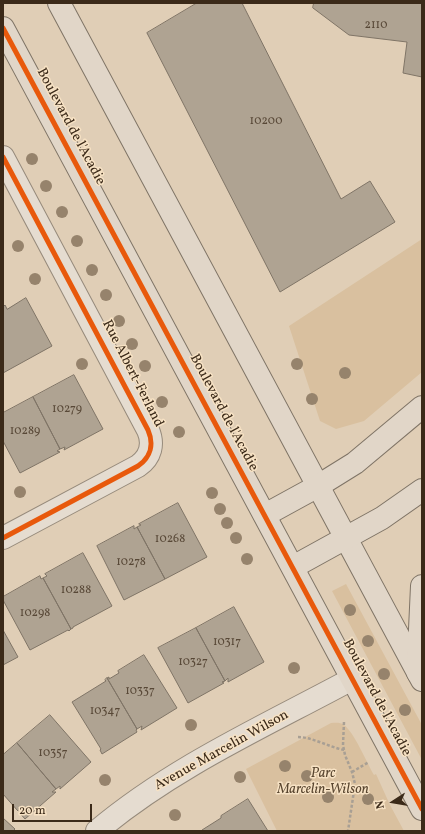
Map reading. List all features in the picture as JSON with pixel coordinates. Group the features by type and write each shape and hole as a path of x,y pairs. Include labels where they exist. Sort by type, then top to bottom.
{"main road":[{"path":"64,5 420,676"},
{"name":"Boulevard de l'Acadie","path":"3,28 422,809"},
{"path":"265,516 355,463 422,407"},
{"path":"293,568 389,514 422,490"},
{"path":"420,676 422,586"}],"street":[{"name":"Rue Albert-Ferland","path":"3,158 148,430 152,442 150,453 143,463 3,538"},
{"name":"Avenue Marcelin Wilson","path":"97,831 147,792 181,771 352,679"}],"path":[{"path":"344,722 344,750 355,784 348,831"},
{"path":"298,737 305,737 333,748 344,750"},
{"path":"352,772 370,762"}],"green space":[{"path":"422,239 422,372 364,421 336,429 320,421 289,326"},
{"path":"346,584 422,725 422,760 332,591"},
{"name":"Parc Marcelin-Wilson","path":"331,723 342,724 352,734 374,775 376,774 404,831 277,831 246,769"}],"building":[{"path":"197,3 242,3 341,199 370,181 395,222 280,292 147,33"},
{"path":"314,3 422,3 422,77 403,73 407,42 349,35 313,8"},
{"path":"26,298 52,346 3,373 3,307 5,305 7,309"},
{"path":"74,375 103,429 64,450 65,447 60,449 33,397"},
{"path":"33,397 60,449 57,451 60,452 20,473 3,441 3,413"},
{"path":"178,503 207,557 165,579 137,527 141,525 139,524"},
{"path":"134,526 134,529 137,527 165,579 124,600 97,546"},
{"path":"83,553 112,606 71,629 43,578 47,576 45,574"},
{"path":"40,576 41,579 43,578 71,629 30,650 3,600 3,597"},
{"path":"234,607 264,662 228,682 228,678 225,681 196,628"},
{"path":"196,628 225,681 222,682 224,683 188,703 158,648"},
{"path":"3,630 18,657 3,665"},
{"path":"144,655 177,708 141,730 142,726 137,729 107,678 109,677 109,679 119,673 118,671"},
{"path":"107,678 137,729 137,732 102,754 101,749 72,702 106,681 105,680"},
{"path":"50,715 91,762 60,789 60,786 56,789 17,743"},
{"path":"17,743 56,789 52,792 56,792 25,819 3,794 3,755"},
{"path":"248,799 268,831 202,830 221,818 221,816"},
{"path":"3,818 15,829 13,831 3,831"}],"cycle path":[{"path":"3,28 422,809"},
{"path":"3,157 148,430 151,440 150,450 146,459 138,466 3,538"}]}
